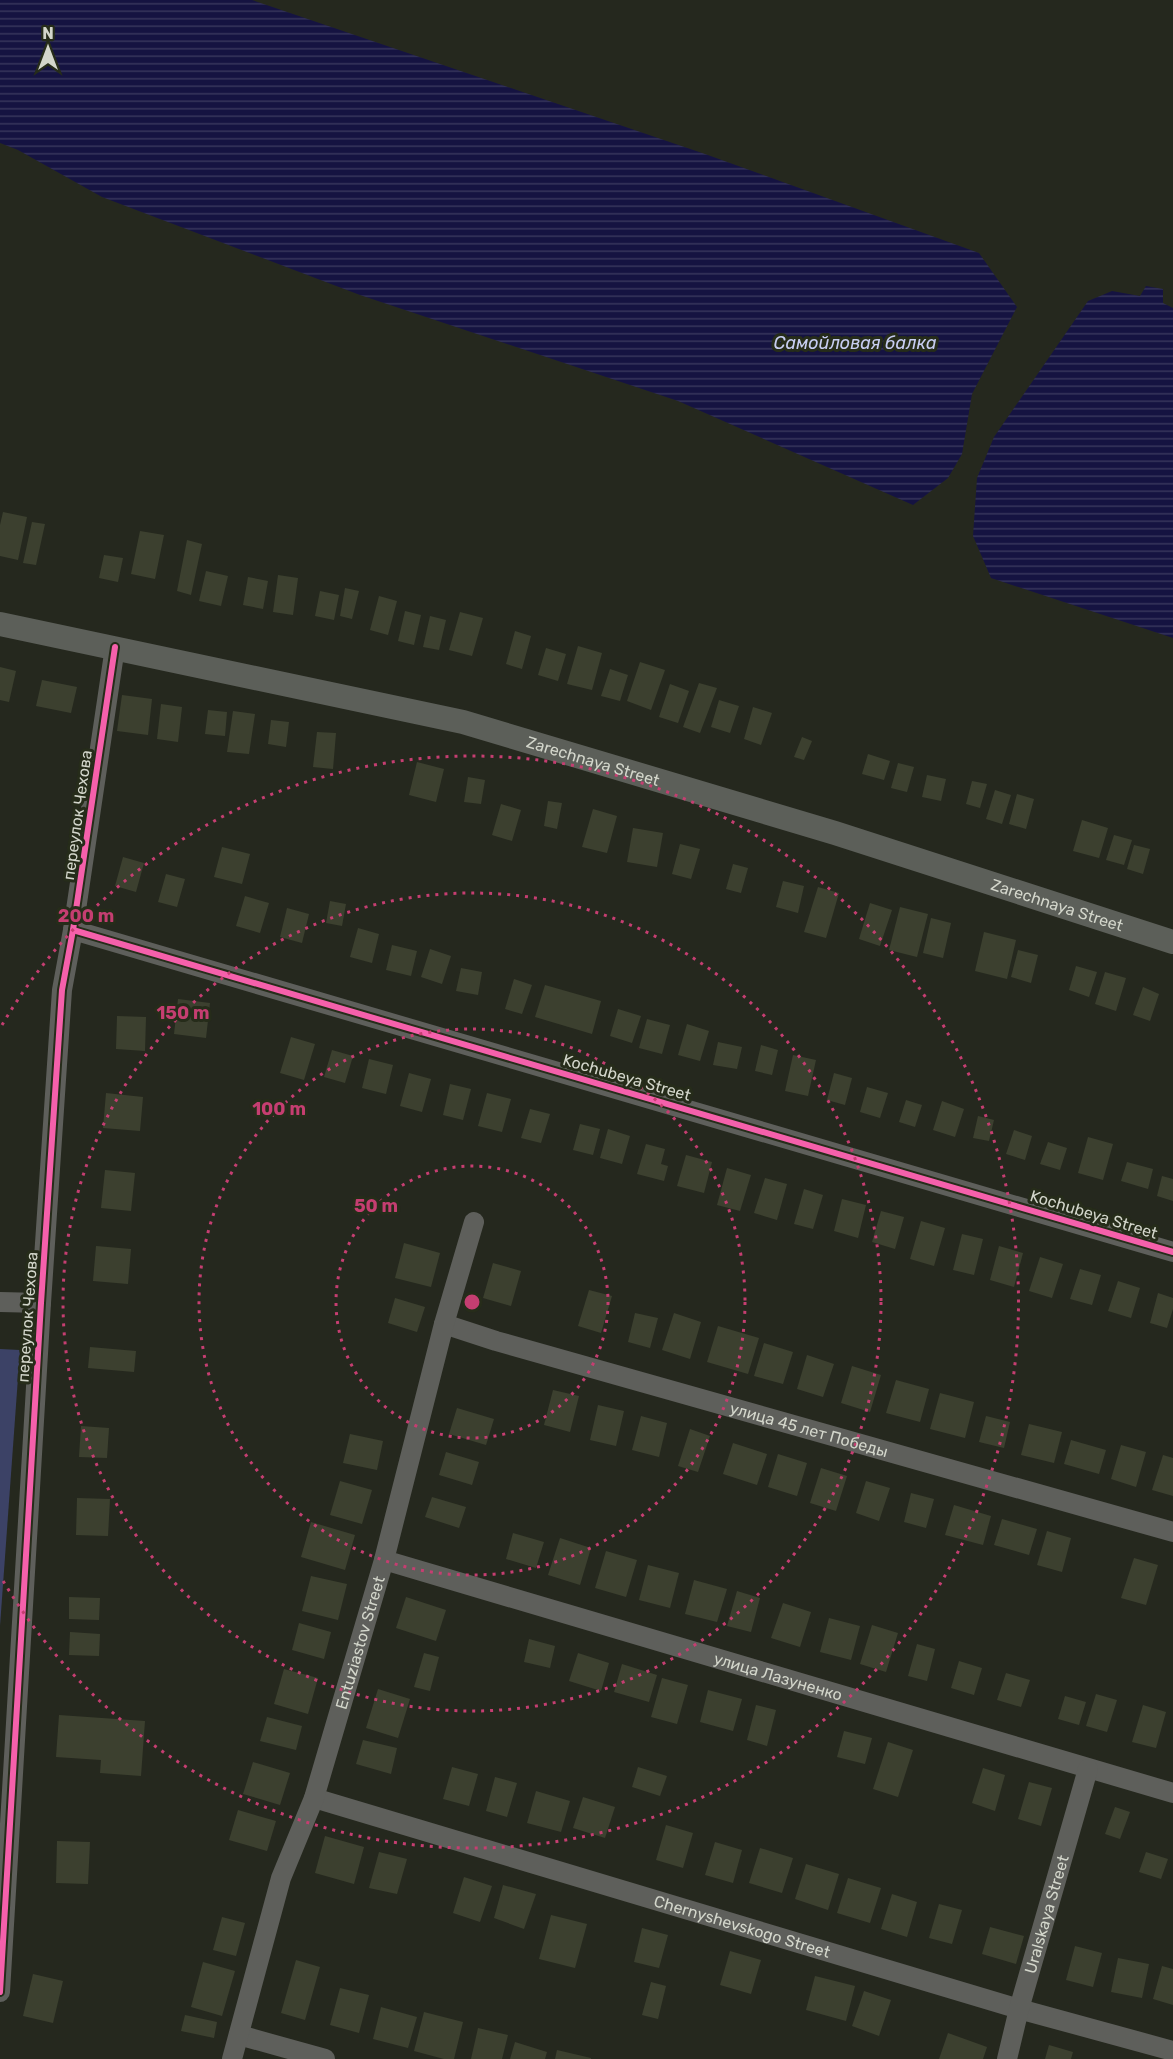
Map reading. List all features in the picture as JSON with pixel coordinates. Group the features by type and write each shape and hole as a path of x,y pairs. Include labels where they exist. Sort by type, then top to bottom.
{"main road":[{"name":"Zarechnaya Street","path":"0,624 463,722 835,833 1173,942"}],"street":[{"name":"переулок Чехова","path":"0,1992 62,990 74,930 115,647"},
{"name":"Kochubeya Street","path":"74,930 1173,1252"},
{"name":"Entuziastov Street","path":"232,2059 281,1878 314,1798 384,1560 444,1324 474,1222"},
{"path":"0,1302 41,1303"},
{"name":"улица 45 лет Победы","path":"444,1324 1173,1532"},
{"name":"улица Лазуненко","path":"384,1560 1173,1793"},
{"name":"Uralskaya Street","path":"1007,2059 1019,2009 1088,1769"},
{"name":"Chernyshevskogo Street","path":"314,1798 1019,2009 1173,2051"},
{"path":"239,2035 325,2059"}],"shaded area":[{"path":"0,1349 20,1350 0,1626"}],"water":[{"name":"Самойловая балка","path":"0,0 252,0 705,154 979,253 1017,307 972,394 962,454 948,478 913,505 678,401 360,295 102,197 18,150 0,143"},
{"path":"1146,286 1163,289 1163,303 1173,308 1173,638 991,578 973,536 977,478 994,437 1088,301 1112,291 1140,296"}],"building":[{"path":"3,512 27,517 18,560 0,556 0,525"},
{"path":"32,522 45,524 36,565 23,563"},
{"path":"140,531 164,535 155,579 131,574"},
{"path":"187,540 202,544 191,595 177,591"},
{"path":"104,555 123,558 118,582 99,578"},
{"path":"206,571 228,576 221,606 199,601"},
{"path":"278,575 298,578 293,615 273,612"},
{"path":"248,577 268,581 263,609 243,605"},
{"path":"345,588 359,591 352,619 340,616"},
{"path":"320,591 339,595 334,620 315,616"},
{"path":"379,596 397,601 388,635 370,630"},
{"path":"405,611 421,615 414,645 398,641"},
{"path":"460,612 483,618 472,656 449,650"},
{"path":"430,616 446,620 439,650 423,647"},
{"path":"515,631 531,636 522,669 506,664"},
{"path":"578,646 602,653 592,690 567,684"},
{"path":"546,648 566,654 558,681 538,675"},
{"path":"640,662 665,670 651,710 627,701"},
{"path":"0,667 16,671 9,702 0,700"},
{"path":"610,669 628,675 620,701 601,696"},
{"path":"42,680 77,687 71,713 36,706"},
{"path":"699,683 717,688 700,733 683,727"},
{"path":"670,684 689,691 678,723 659,717"},
{"path":"122,695 152,699 148,735 117,731"},
{"path":"719,700 739,706 730,733 711,727"},
{"path":"161,704 182,707 178,742 157,739"},
{"path":"753,707 772,713 761,745 744,739"},
{"path":"208,710 227,712 225,736 205,734"},
{"path":"233,711 255,714 249,754 227,752"},
{"path":"271,720 289,722 286,747 268,744"},
{"path":"317,732 336,733 333,769 313,767"},
{"path":"802,737 812,741 804,760 794,757"},
{"path":"868,754 890,761 884,780 862,774"},
{"path":"417,762 444,769 436,802 409,795"},
{"path":"898,763 914,767 907,792 891,788"},
{"path":"927,775 946,779 941,801 922,797"},
{"path":"468,777 485,780 481,804 464,802"},
{"path":"972,781 987,784 980,808 966,804"},
{"path":"995,790 1011,795 1002,824 986,819"},
{"path":"1017,794 1034,799 1026,829 1009,824"},
{"path":"548,801 562,803 557,829 544,826"},
{"path":"501,804 521,810 512,841 492,835"},
{"path":"593,809 617,816 607,853 582,847"},
{"path":"1082,820 1108,828 1099,858 1073,851"},
{"path":"633,828 663,833 657,867 627,862"},
{"path":"1114,835 1132,840 1124,865 1106,860"},
{"path":"680,844 700,849 691,879 672,874"},
{"path":"1134,845 1150,849 1143,874 1127,869"},
{"path":"222,847 250,854 242,884 214,877"},
{"path":"123,857 144,863 136,892 115,886"},
{"path":"733,864 748,868 741,893 726,889"},
{"path":"166,874 185,879 177,907 158,902"},
{"path":"783,881 804,886 798,913 776,907"},
{"path":"818,887 839,893 826,938 804,932"},
{"path":"245,896 269,903 260,933 236,926"},
{"path":"330,901 346,904 342,926 326,923"},
{"path":"870,903 892,910 880,946 859,939"},
{"path":"900,907 928,914 917,957 889,950"},
{"path":"287,908 309,914 302,943 280,937"},
{"path":"931,918 951,923 943,958 923,953"},
{"path":"358,928 379,934 372,963 350,957"},
{"path":"984,932 1016,940 1007,979 975,971"},
{"path":"392,945 417,951 411,976 386,970"},
{"path":"430,949 451,956 442,984 421,977"},
{"path":"1018,950 1038,955 1031,983 1011,977"},
{"path":"1076,966 1097,972 1089,997 1069,990"},
{"path":"461,968 482,972 478,995 456,991"},
{"path":"1105,972 1126,978 1116,1011 1095,1004"},
{"path":"514,979 532,985 522,1014 505,1009"},
{"path":"545,985 601,1001 592,1034 535,1017"},
{"path":"1143,987 1159,994 1150,1021 1133,1015"},
{"path":"178,999 210,1003 206,1038 174,1034"},
{"path":"618,1009 641,1016 632,1043 610,1036"},
{"path":"117,1016 146,1017 145,1051 116,1049"},
{"path":"647,1019 670,1025 662,1054 639,1048"},
{"path":"687,1024 709,1031 700,1061 678,1055"},
{"path":"291,1037 315,1044 304,1080 280,1073"},
{"path":"718,1042 742,1047 737,1069 713,1065"},
{"path":"761,1045 778,1050 772,1075 755,1071"},
{"path":"332,1050 353,1056 345,1083 324,1077"},
{"path":"793,1055 816,1060 808,1096 785,1091"},
{"path":"369,1059 393,1065 386,1094 362,1088"},
{"path":"409,1073 431,1079 422,1112 400,1106"},
{"path":"834,1073 852,1078 845,1105 827,1100"},
{"path":"450,1084 471,1089 463,1120 443,1115"},
{"path":"867,1087 888,1093 880,1118 860,1112"},
{"path":"106,1093 143,1097 140,1131 103,1128"},
{"path":"487,1093 511,1099 502,1132 478,1126"},
{"path":"906,1100 922,1105 915,1127 899,1122"},
{"path":"942,1101 964,1109 955,1137 933,1130"},
{"path":"530,1109 550,1114 541,1143 521,1138"},
{"path":"978,1116 994,1120 989,1141 973,1138"},
{"path":"580,1124 600,1129 593,1155 573,1150"},
{"path":"608,1129 630,1136 622,1164 600,1158"},
{"path":"1014,1130 1032,1136 1025,1160 1006,1154"},
{"path":"1088,1137 1113,1144 1103,1180 1078,1173"},
{"path":"1048,1142 1067,1148 1060,1170 1040,1164"},
{"path":"646,1144 665,1149 661,1164 668,1166 664,1181 637,1174"},
{"path":"686,1155 712,1162 704,1193 677,1186"},
{"path":"1127,1162 1153,1169 1148,1189 1121,1181"},
{"path":"727,1168 751,1175 740,1211 717,1205"},
{"path":"105,1170 135,1173 131,1211 101,1208"},
{"path":"1162,1176 1173,1179 1173,1201 1157,1196"},
{"path":"765,1178 787,1184 777,1220 754,1213"},
{"path":"804,1189 823,1195 813,1229 794,1224"},
{"path":"842,1199 866,1205 858,1238 834,1231"},
{"path":"881,1211 904,1217 895,1249 872,1242"},
{"path":"921,1221 945,1228 934,1266 910,1259"},
{"path":"962,1234 983,1239 974,1275 953,1270"},
{"path":"404,1243 440,1253 431,1287 395,1278"},
{"path":"96,1246 131,1249 128,1284 93,1281"},
{"path":"999,1246 1023,1253 1014,1287 990,1280"},
{"path":"1040,1257 1063,1264 1052,1298 1029,1291"},
{"path":"493,1263 521,1271 511,1306 483,1298"},
{"path":"1080,1269 1101,1275 1092,1305 1070,1299"},
{"path":"1118,1281 1140,1288 1131,1318 1108,1311"},
{"path":"589,1290 612,1296 601,1333 578,1326"},
{"path":"1158,1293 1173,1298 1173,1309 1167,1328 1150,1323"},
{"path":"395,1298 425,1307 417,1332 388,1323"},
{"path":"635,1313 658,1318 650,1348 628,1342"},
{"path":"674,1313 701,1322 690,1359 662,1350"},
{"path":"718,1326 759,1338 748,1374 707,1362"},
{"path":"764,1343 793,1352 783,1384 754,1376"},
{"path":"90,1347 136,1351 134,1372 88,1368"},
{"path":"807,1355 834,1364 823,1397 797,1389"},
{"path":"852,1366 881,1375 870,1412 841,1403"},
{"path":"896,1380 929,1389 920,1422 886,1413"},
{"path":"553,1390 579,1396 570,1432 544,1425"},
{"path":"940,1393 974,1402 965,1438 930,1429"},
{"path":"598,1405 624,1411 616,1446 590,1440"},
{"path":"457,1408 494,1419 486,1445 449,1434"},
{"path":"641,1416 667,1423 659,1457 632,1450"},
{"path":"986,1416 1010,1422 1004,1448 979,1442"},
{"path":"1029,1424 1062,1432 1054,1463 1021,1455"},
{"path":"81,1426 109,1428 107,1458 79,1457"},
{"path":"690,1429 710,1436 698,1472 678,1466"},
{"path":"350,1434 383,1441 377,1470 343,1463"},
{"path":"1071,1440 1106,1450 1099,1474 1064,1464"},
{"path":"733,1443 767,1454 757,1485 723,1474"},
{"path":"1121,1445 1146,1452 1136,1487 1111,1479"},
{"path":"446,1452 479,1462 472,1485 439,1475"},
{"path":"778,1454 807,1463 797,1496 768,1487"},
{"path":"1163,1455 1173,1458 1173,1496 1152,1490"},
{"path":"821,1468 847,1476 836,1511 810,1503"},
{"path":"340,1481 372,1490 362,1524 330,1515"},
{"path":"866,1481 890,1488 879,1521 856,1513"},
{"path":"911,1493 934,1499 926,1528 904,1522"},
{"path":"432,1497 466,1507 459,1528 425,1517"},
{"path":"77,1498 110,1499 108,1536 76,1535"},
{"path":"954,1505 991,1516 983,1545 945,1535"},
{"path":"1002,1519 1037,1529 1029,1555 994,1545"},
{"path":"311,1522 355,1535 345,1570 301,1557"},
{"path":"1047,1531 1071,1538 1062,1572 1037,1565"},
{"path":"513,1533 544,1542 536,1568 506,1559"},
{"path":"560,1538 591,1548 580,1585 548,1575"},
{"path":"606,1551 637,1560 626,1597 595,1588"},
{"path":"1134,1558 1158,1565 1146,1605 1121,1598"},
{"path":"648,1565 679,1573 670,1608 639,1600"},
{"path":"311,1576 347,1584 338,1620 302,1611"},
{"path":"694,1580 727,1589 717,1622 685,1614"},
{"path":"737,1591 760,1598 751,1632 727,1626"},
{"path":"69,1597 100,1598 99,1620 69,1619"},
{"path":"406,1597 446,1610 436,1641 396,1628"},
{"path":"783,1603 811,1612 800,1647 771,1638"},
{"path":"829,1618 860,1626 851,1660 820,1652"},
{"path":"299,1623 331,1632 324,1659 292,1650"},
{"path":"872,1625 898,1633 886,1672 860,1664"},
{"path":"70,1632 100,1634 99,1656 69,1655"},
{"path":"529,1639 555,1646 550,1668 524,1662"},
{"path":"917,1644 935,1649 927,1681 908,1676"},
{"path":"424,1653 439,1657 430,1691 414,1687"},
{"path":"578,1653 609,1663 601,1691 569,1681"},
{"path":"959,1661 982,1668 974,1695 951,1688"},
{"path":"622,1664 657,1675 649,1702 614,1692"},
{"path":"284,1669 318,1678 308,1714 274,1704"},
{"path":"1006,1673 1030,1680 1021,1707 997,1700"},
{"path":"662,1678 688,1685 677,1724 651,1717"},
{"path":"378,1689 410,1699 398,1738 366,1728"},
{"path":"708,1690 742,1699 733,1731 700,1722"},
{"path":"1096,1694 1117,1700 1107,1732 1086,1726"},
{"path":"1065,1696 1086,1702 1079,1725 1058,1719"},
{"path":"756,1705 776,1710 767,1746 747,1740"},
{"path":"1143,1705 1166,1712 1156,1748 1132,1742"},
{"path":"59,1715 145,1721 141,1776 100,1773 101,1760 56,1757"},
{"path":"267,1717 302,1726 296,1750 260,1741"},
{"path":"844,1731 872,1738 865,1764 837,1757"},
{"path":"363,1740 397,1748 391,1774 356,1764"},
{"path":"888,1742 913,1750 898,1797 873,1789"},
{"path":"253,1762 290,1773 280,1805 243,1794"},
{"path":"452,1767 478,1774 469,1806 443,1799"},
{"path":"638,1767 667,1776 660,1796 632,1787"},
{"path":"983,1768 1005,1775 995,1811 972,1803"},
{"path":"495,1777 517,1783 507,1817 486,1811"},
{"path":"1029,1782 1052,1788 1041,1826 1018,1819"},
{"path":"536,1791 570,1801 561,1832 527,1823"},
{"path":"583,1797 615,1807 605,1838 573,1828"},
{"path":"1115,1807 1130,1812 1120,1839 1105,1834"},
{"path":"238,1810 276,1821 267,1851 229,1840"},
{"path":"666,1825 693,1833 683,1868 656,1860"},
{"path":"325,1836 364,1847 354,1884 315,1873"},
{"path":"57,1841 90,1842 88,1884 56,1883"},
{"path":"715,1842 742,1850 733,1883 705,1875"},
{"path":"760,1848 793,1858 782,1893 749,1883"},
{"path":"379,1852 407,1859 397,1894 369,1888"},
{"path":"1146,1852 1168,1859 1161,1879 1139,1872"},
{"path":"806,1864 839,1874 828,1910 795,1899"},
{"path":"464,1877 492,1886 480,1922 453,1913"},
{"path":"848,1878 881,1888 870,1923 837,1913"},
{"path":"503,1885 536,1894 524,1929 494,1918"},
{"path":"892,1894 917,1902 907,1937 881,1929"},
{"path":"939,1904 962,1910 952,1944 929,1938"},
{"path":"551,1915 587,1924 575,1968 539,1959"},
{"path":"222,1917 245,1923 236,1956 213,1950"},
{"path":"990,1927 1024,1936 1016,1964 982,1954"},
{"path":"642,1928 668,1935 659,1968 634,1962"},
{"path":"1075,1946 1102,1953 1093,1987 1066,1980"},
{"path":"730,1951 761,1960 751,1994 720,1985"},
{"path":"1118,1958 1149,1964 1142,1998 1111,1992"},
{"path":"296,1960 320,1967 305,2020 281,2013"},
{"path":"203,1962 235,1971 222,2016 191,2007"},
{"path":"1162,1966 1173,1969 1173,2005 1153,1999"},
{"path":"33,1974 63,1981 53,2023 23,2016"},
{"path":"815,1976 855,1986 846,2021 806,2010"},
{"path":"651,1982 666,1986 658,2019 642,2015"},
{"path":"340,1988 369,1995 359,2033 330,2025"},
{"path":"864,1991 891,2000 879,2036 852,2026"},
{"path":"381,2007 417,2017 408,2048 373,2039"},
{"path":"424,2012 463,2022 454,2059 444,2059 414,2051"},
{"path":"185,2015 217,2022 214,2038 181,2031"},
{"path":"478,2028 508,2035 502,2059 471,2059"},
{"path":"948,2033 987,2047 983,2059 939,2059"},
{"path":"515,2042 547,2052 545,2059 510,2059"},
{"path":"1049,2045 1073,2052 1071,2059 1045,2059"},
{"path":"557,2050 591,2058 591,2059 555,2059"}],"cycle path":[{"path":"0,1992 62,990 115,647"},
{"path":"73,930 1173,1252"}]}
